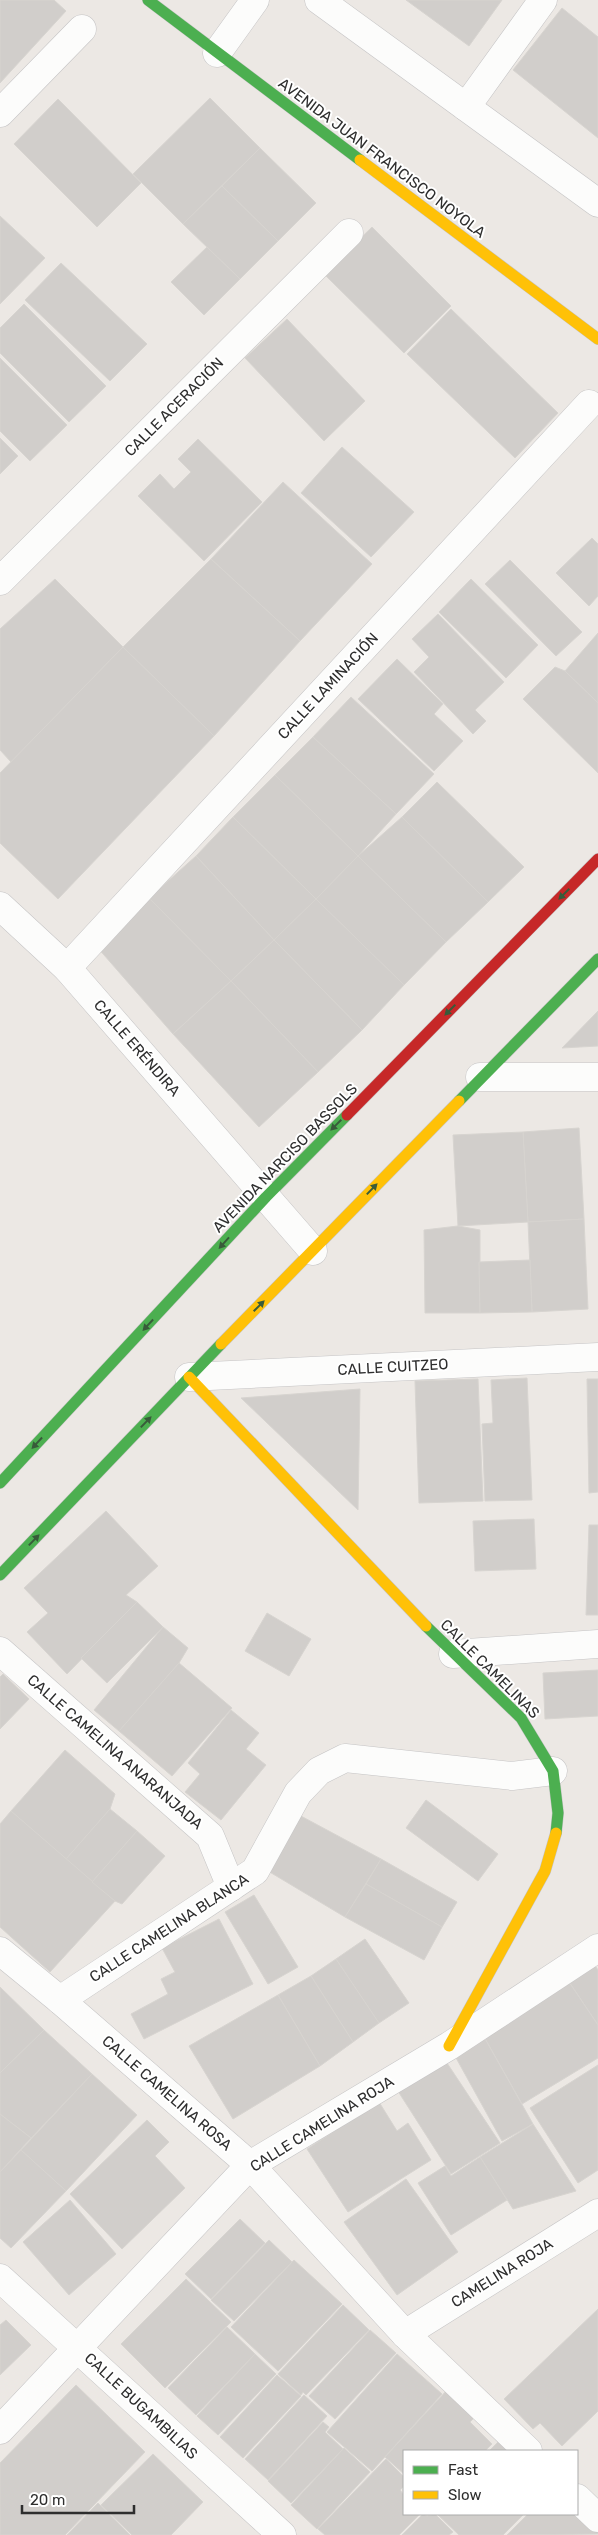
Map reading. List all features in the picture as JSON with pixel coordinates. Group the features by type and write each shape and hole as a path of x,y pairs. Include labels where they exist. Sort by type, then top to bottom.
{"street":[{"name":"AVENIDA JUAN FRANCISCO NOYOLA","path":"148,0 217,53 595,330"},
{"path":"217,53 254,0"},
{"path":"319,0 598,202"},
{"path":"466,107 543,0"},
{"path":"0,113 82,30"},
{"name":"CALLE ACERACIÓN","path":"0,581 349,233"},
{"name":"CALLE LAMINACIÓN","path":"67,968 589,404"},
{"name":"AVENIDA NARCISO BASSOLS","path":"0,1483 266,1196 598,859"},
{"name":"CALLE ERÉNDIRA","path":"0,906 67,968 313,1252"},
{"path":"0,1575 480,1077 598,959"},
{"path":"480,1077 598,1077"},
{"name":"CALLE CUITZEO","path":"189,1377 598,1356"},
{"name":"CALLE CAMELINAS","path":"189,1377 453,1654 521,1718 553,1771 558,1812 556,1839 545,1871 449,2046"},
{"path":"453,1654 598,1644"},
{"name":"CALLE CAMELINA ANARANJADA","path":"0,1651 210,1836 230,1887"},
{"name":"CALLE CAMELINA BLANCA","path":"60,2000 255,1871 298,1793 319,1771 345,1758 512,1776 553,1771"},
{"name":"CALLE CAMELINA ROJA","path":"0,2430 250,2166 449,2046 598,1948"},
{"name":"CALLE CAMELINA ROSA","path":"0,1951 60,2000 250,2166 405,2334 527,2450"},
{"name":"CAMELINA ROJA","path":"405,2334 598,2213"},
{"name":"CALLE BUGAMBILIAS","path":"0,2278 282,2535"},
{"path":"578,2499 598,2518"}],"building":[{"path":"0,0 54,0 66,11 0,83"},
{"path":"406,0 502,0 469,46"},
{"path":"562,8 598,37 598,138 513,70"},
{"path":"210,98 260,148 183,224 133,174"},
{"path":"58,99 141,183 97,227 14,144"},
{"path":"260,148 316,203 278,241 222,186"},
{"path":"222,186 278,241 240,279 183,224"},
{"path":"0,216 45,258 0,304"},
{"path":"372,227 451,306 404,353 324,274"},
{"path":"207,247 240,279 204,315 171,282"},
{"path":"61,263 147,344 110,381 25,300"},
{"path":"24,304 106,386 69,422 0,353 0,328"},
{"path":"451,309 558,413 515,458 407,354"},
{"path":"287,319 365,401 324,441 245,358"},
{"path":"0,358 67,425 30,461 0,431"},
{"path":"0,438 18,456 0,474"},
{"path":"198,439 262,502 204,561 138,496 160,474 174,489 191,472 178,459"},
{"path":"342,447 414,512 371,557 301,493"},
{"path":"283,482 372,564 300,641 211,559"},
{"path":"592,538 598,544 598,596 589,606 556,573"},
{"path":"211,559 300,641 214,736 123,647"},
{"path":"510,560 582,632 556,656 485,584"},
{"path":"55,579 123,647 11,762 0,750 0,629"},
{"path":"471,579 538,645 506,678 439,612"},
{"path":"438,614 504,682 475,710 486,721 473,734 414,672 429,657 412,639"},
{"path":"598,633 598,703 565,671"},
{"path":"123,647 214,736 58,899 0,843 0,773"},
{"path":"397,659 443,704 434,714 463,741 434,771 358,699"},
{"path":"555,667 565,671 598,703 598,773 523,699"},
{"path":"351,697 434,774 396,814 313,737"},
{"path":"313,737 396,814 358,856 275,775"},
{"path":"275,775 358,856 316,899 233,817"},
{"path":"437,782 524,867 488,902 402,817"},
{"path":"233,817 316,899 274,940 196,856"},
{"path":"402,817 488,902 446,942 358,856"},
{"path":"196,856 274,940 231,981 149,898"},
{"path":"358,856 446,942 404,985 316,899"},
{"path":"149,898 231,981 173,1034 97,947"},
{"path":"316,899 404,985 362,1030 274,940"},
{"path":"274,940 362,1030 318,1072 231,981"},
{"path":"231,981 318,1072 259,1127 173,1034"},
{"path":"598,1011 598,1046 562,1048"},
{"path":"579,1128 584,1219 528,1222 523,1132"},
{"path":"523,1132 528,1222 458,1226 453,1135"},
{"path":"584,1219 588,1309 532,1312 528,1222"},
{"path":"458,1226 480,1230 480,1313 425,1313 424,1230"},
{"path":"530,1260 532,1312 480,1313 479,1262"},
{"path":"527,1378 532,1500 485,1501 482,1424 493,1423 491,1380"},
{"path":"478,1379 483,1501 419,1503 415,1381"},
{"path":"587,1379 598,1379 598,1492 589,1493"},
{"path":"360,1389 358,1510 241,1398"},
{"path":"106,1511 158,1566 126,1595 137,1602 67,1674 27,1632 48,1613 24,1588"},
{"path":"534,1519 536,1569 475,1571 473,1521"},
{"path":"589,1525 598,1525 598,1615 586,1615"},
{"path":"137,1602 163,1627 107,1683 81,1658"},
{"path":"267,1613 311,1639 289,1676 245,1651"},
{"path":"163,1627 188,1648 179,1663 119,1731 94,1710"},
{"path":"179,1663 232,1708 172,1776 119,1731"},
{"path":"598,1670 598,1716 545,1719 543,1673"},
{"path":"3,1674 29,1699 0,1729 0,1677"},
{"path":"231,1710 259,1733 246,1749 266,1765 221,1820 185,1792 200,1774 188,1763"},
{"path":"65,1750 115,1794 110,1809 66,1859 11,1811"},
{"path":"426,1800 498,1854 478,1881 406,1828"},
{"path":"110,1809 137,1831 92,1882 66,1859"},
{"path":"11,1811 115,1901 50,1972 0,1927 0,1824"},
{"path":"299,1815 381,1859 345,1917 268,1871"},
{"path":"137,1831 165,1856 122,1904 115,1901 92,1882"},
{"path":"381,1859 457,1902 442,1927 366,1884"},
{"path":"366,1884 442,1927 424,1960 345,1917"},
{"path":"254,1895 298,1967 268,1984 225,1912"},
{"path":"219,1919 253,1984 144,2039 131,2014 168,1994 161,1979 175,1972 162,1948"},
{"path":"365,1939 409,2003 379,2023 336,1959"},
{"path":"336,1959 379,2023 353,2042 311,1976"},
{"path":"592,1961 598,1970 598,2025 565,1976"},
{"path":"311,1976 353,2042 320,2066 278,1995"},
{"path":"565,1976 598,2025 598,2058 522,2104 479,2028"},
{"path":"0,1987 44,2030 0,2073"},
{"path":"278,1995 320,2066 233,2119 189,2046"},
{"path":"479,2028 533,2124 502,2141 450,2047"},
{"path":"44,2030 92,2074 31,2138 0,2114 0,2073"},
{"path":"443,2057 500,2143 451,2174 396,2088"},
{"path":"598,2065 598,2170 578,2183 530,2108"},
{"path":"92,2074 137,2115 66,2191 21,2150"},
{"path":"379,2102 397,2131 408,2123 431,2160 348,2212 307,2149"},
{"path":"0,2114 31,2138 0,2172"},
{"path":"147,2120 169,2142 155,2156 185,2188 122,2249 70,2194"},
{"path":"533,2124 576,2191 513,2209 480,2157"},
{"path":"21,2150 66,2191 11,2248 0,2238 0,2172"},
{"path":"480,2157 507,2200 451,2235 418,2183 445,2166 451,2176"},
{"path":"406,2179 458,2252 397,2295 344,2222"},
{"path":"70,2200 116,2254 69,2295 23,2242"},
{"path":"240,2219 265,2243 211,2299 185,2274"},
{"path":"269,2240 292,2262 234,2321 211,2300"},
{"path":"294,2260 342,2304 278,2371 231,2327"},
{"path":"186,2279 231,2322 165,2388 121,2344"},
{"path":"343,2305 369,2330 306,2395 303,2392 301,2395 278,2374"},
{"path":"598,2309 598,2411 562,2446 540,2423 533,2429 504,2399"},
{"path":"6,2320 31,2345 0,2375 0,2325"},
{"path":"227,2327 255,2354 196,2415 168,2388"},
{"path":"370,2330 396,2353 335,2419 309,2396"},
{"path":"255,2354 276,2374 218,2435 197,2416"},
{"path":"397,2354 442,2394 372,2471 327,2432"},
{"path":"277,2375 301,2396 243,2458 220,2437"},
{"path":"76,2385 145,2452 65,2535 0,2535 0,2463"},
{"path":"448,2389 477,2415 470,2422 492,2444 486,2450 403,2450 403,2473 385,2457"},
{"path":"304,2395 327,2416 268,2480 245,2459"},
{"path":"323,2422 329,2427 325,2432 343,2449 291,2503 268,2481"},
{"path":"500,2440 511,2450 490,2450"},
{"path":"344,2448 370,2472 317,2529 291,2505"},
{"path":"153,2454 203,2502 171,2535 132,2535 101,2505"},
{"path":"386,2459 403,2476 403,2487 400,2490 403,2494 403,2515 419,2515 399,2535 325,2535 318,2529"},
{"path":"98,2503 130,2535 67,2535"},
{"path":"422,2515 436,2515 453,2532 449,2535 402,2535"},
{"path":"438,2515 523,2515 503,2535 459,2535"},
{"path":"527,2515 578,2515 598,2531 598,2534 507,2535"}],"traffic: fast":[{"path":"148,0 360,160"},
{"path":"459,1101 598,959"},
{"path":"0,1483 266,1197 347,1115"},
{"path":"0,1575 221,1344"},
{"path":"426,1626 521,1718 553,1771 558,1813 556,1833"}],"traffic: slow":[{"path":"360,160 598,339"},
{"path":"221,1344 459,1101"},
{"path":"189,1377 426,1626"},
{"path":"449,2046 545,1871 556,1833"}],"traffic: jam":[{"path":"347,1115 598,859"}]}
